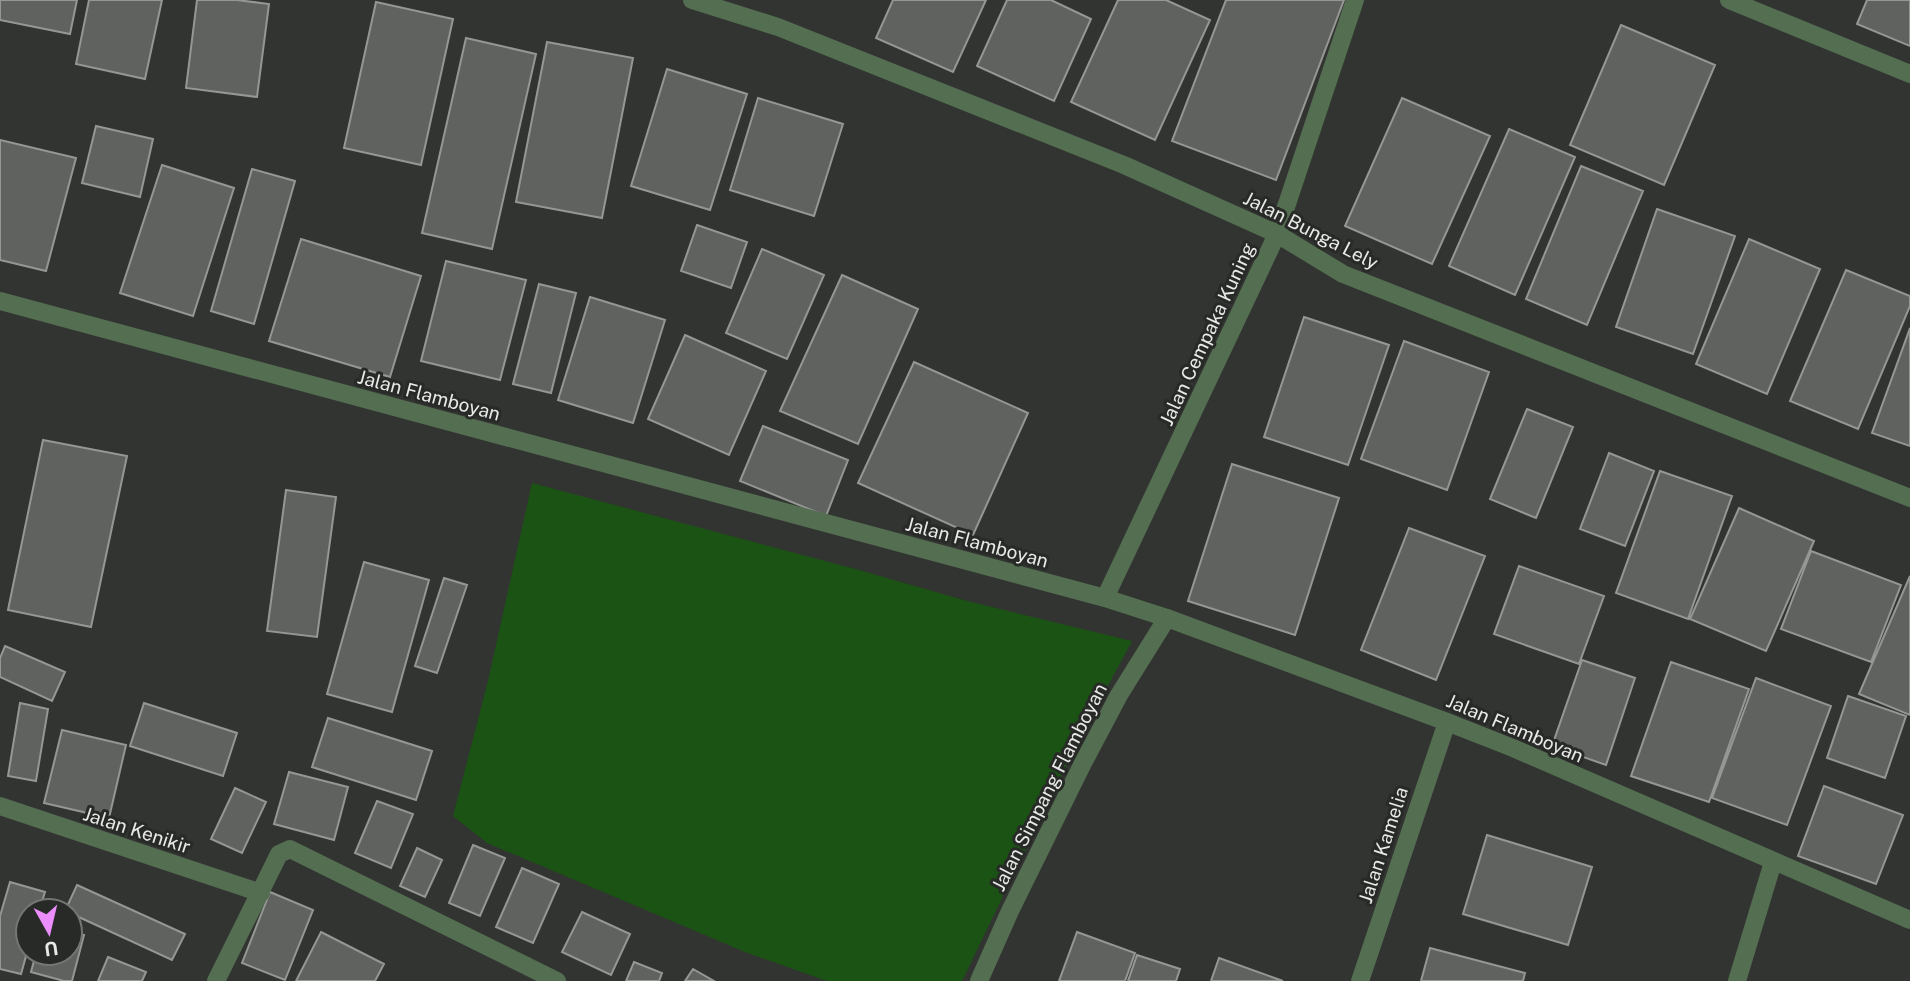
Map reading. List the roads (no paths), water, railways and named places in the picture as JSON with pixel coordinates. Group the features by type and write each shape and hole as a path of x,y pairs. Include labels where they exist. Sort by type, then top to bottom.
{"street":[{"name":"Jalan Bunga Lely","path":"692,0 778,27 1124,165 1277,234 1343,274 1910,498"},
{"name":"Jalan Cempaka Kuning","path":"1105,598 1277,234 1355,0"},
{"path":"1729,0 1910,74"},
{"name":"Jalan Flamboyan","path":"0,301 1105,598 1167,618 1513,748 1910,920"},
{"name":"Jalan Simpang Flamboyan","path":"979,981 1010,911 1107,718 1167,618"},
{"name":"Jalan Kamelia","path":"1360,981 1447,722"},
{"name":"Jalan Kenikir","path":"0,806 261,893"},
{"path":"216,981 279,854 290,849 557,981"},
{"path":"1737,981 1773,862"}]}
